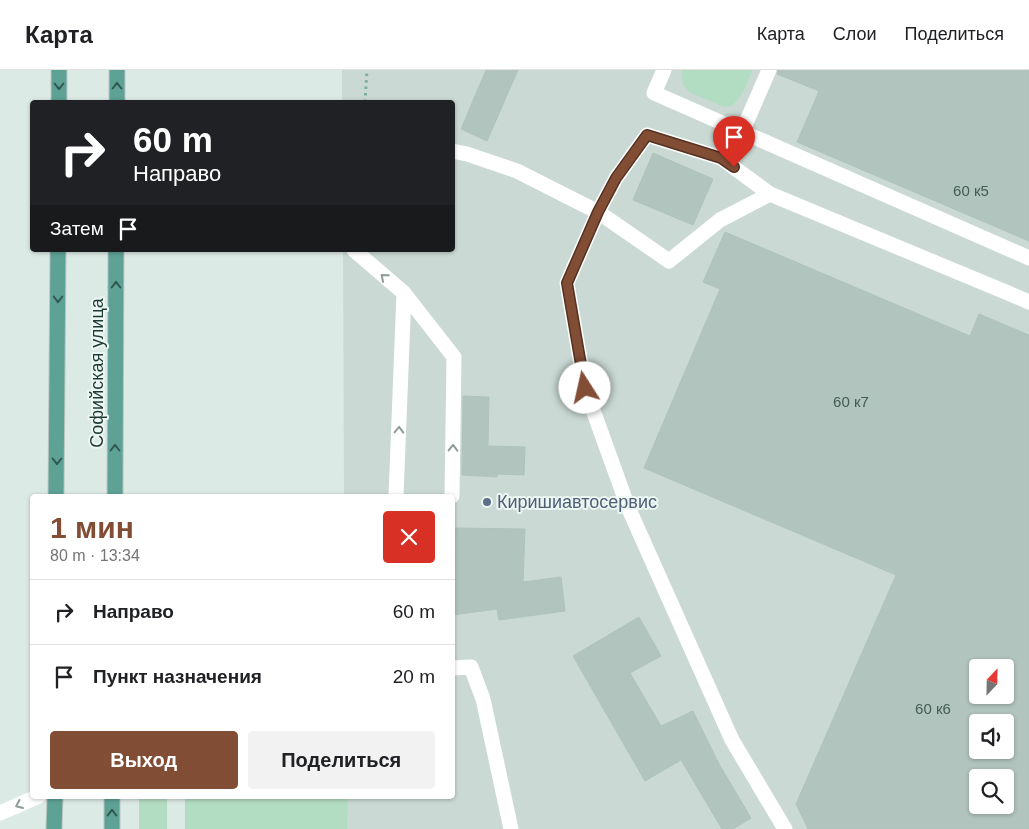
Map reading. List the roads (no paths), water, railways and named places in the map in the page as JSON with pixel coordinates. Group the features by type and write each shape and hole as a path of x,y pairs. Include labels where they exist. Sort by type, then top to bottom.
{"main road":[{"path":"59,70 59,100"},
{"path":"117,70 117,100"},
{"path":"56,494 58,252"},
{"name":"Софийская улица","path":"115,494 116,252"},
{"path":"54,829 55,799"},
{"path":"112,799 112,829"}],"lane":[{"path":"664,70 654,94 1029,258"},
{"path":"742,132 769,70"},
{"path":"785,829 732,740 628,507 585,388 567,283 598,212 616,178 647,135 721,158 770,194 1029,302"},
{"path":"455,152 517,171 598,212 669,261 720,220 770,194"},
{"path":"356,252 404,293 454,357 452,494"},
{"path":"396,494 404,293"},
{"path":"455,668 471,667 482,699 511,829"},
{"path":"0,813 32,799"}],"place":[{"name":"Киришиавтосервис","path":"487,502"}]}
